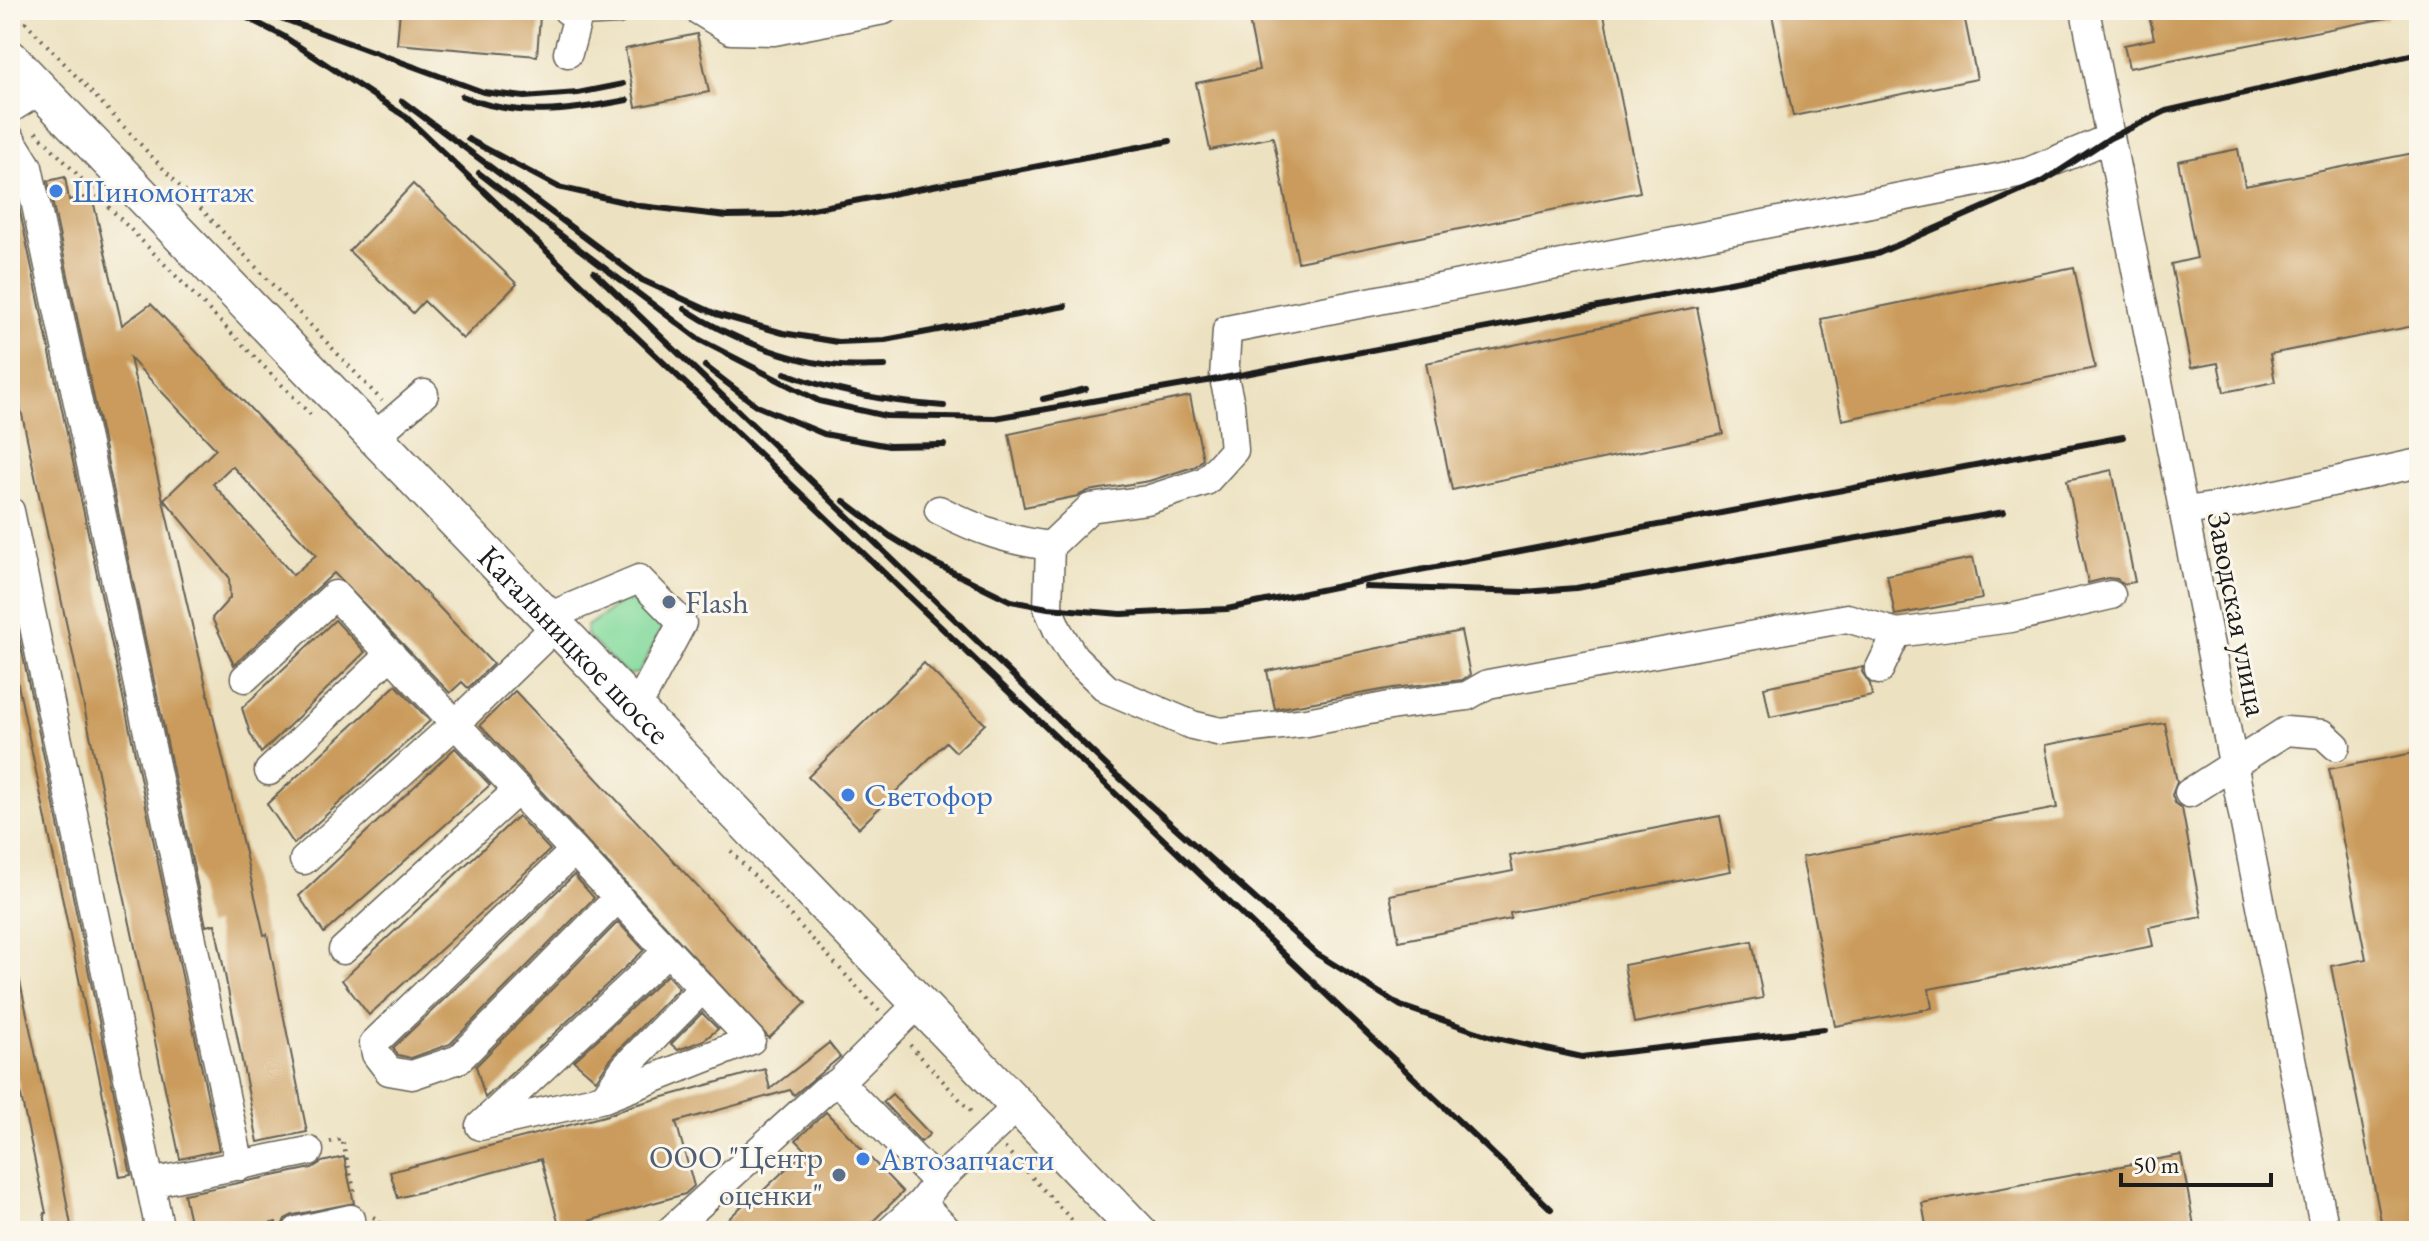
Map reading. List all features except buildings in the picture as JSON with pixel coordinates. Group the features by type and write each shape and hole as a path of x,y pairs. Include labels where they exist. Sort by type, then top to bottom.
{"main road":[{"name":"Кагальницкое шоссе","path":"10,58 25,99 386,428 552,621 1138,1231"}],"street":[{"path":"568,53 573,11 617,10"},
{"path":"698,10 731,30 774,31 884,10"},
{"name":"Заводская улица","path":"2085,10 2325,1231"},
{"path":"10,138 28,167 240,1166"},
{"path":"2110,138 2028,172 1227,330 1224,378 1234,450 1206,481 1147,500 1090,508 1050,546 1048,608 1074,657 1107,689 1192,725 1221,732 1307,722 1395,705 1467,696 1488,684 1847,618 1897,633 2011,618 2111,595"},
{"path":"386,428 424,394"},
{"path":"2184,511 2221,506 2419,463"},
{"path":"939,510 978,530 1050,546"},
{"path":"10,511 160,1231"},
{"path":"304,860 455,724 552,621 639,579 682,623 636,709"},
{"path":"245,678 335,595 391,654 455,724 518,790 751,1040 604,1098 480,1126 668,951"},
{"path":"1879,670 1897,633"},
{"path":"269,771 391,654"},
{"path":"2189,793 2286,731 2323,734 2336,746"},
{"path":"343,950 518,790"},
{"path":"574,851 374,1043 376,1054 389,1071 412,1075 459,1059 620,899"},
{"path":"604,1098 626,1066 703,988"},
{"path":"670,1231 824,1091 839,1082 919,1003"},
{"path":"839,1082 929,1192 948,1231"},
{"path":"890,1231 1018,1106"},
{"path":"150,1183 309,1151"},
{"path":"297,1231 360,1214"}],"path":[{"path":"14,10 386,428"},
{"path":"309,1151 317,1145 342,1139 360,1214 379,1220 382,1231"}],"green space":[{"path":"629,597 662,628 639,673 627,675 586,635 587,626"}],"railway":[{"path":"232,10 283,36 406,117 1551,1209"},
{"path":"259,10 483,92 524,97 578,93 623,84"},
{"path":"534,215 700,340 819,401 886,416 995,418 1224,378 1877,254 2044,181 2110,138 2166,111 2419,53"},
{"path":"462,96 503,108 544,111 627,100"},
{"path":"402,101 642,280 716,314 783,333 838,342 885,340 1065,306"},
{"path":"468,139 558,187 641,206 727,216 781,215 1170,141"},
{"path":"479,173 542,222"},
{"path":"594,272 1113,772 1317,954 1401,1006 1492,1037 1582,1057 1824,1029"},
{"path":"685,309 720,329 780,354 821,364 885,366"},
{"path":"705,366 757,406 824,434 889,446 944,445"},
{"path":"785,373 863,396 944,406"},
{"path":"1043,399 1086,389"},
{"path":"844,501 891,537 932,562 1011,601 1048,608 1121,614 1227,609 2123,437"},
{"path":"1366,587 1525,592 1576,588 2004,512"}],"place":[{"name":"Шиномонтаж","path":"56,191"},
{"name":"Flash","path":"669,602"},
{"name":"Светофор","path":"848,795"},
{"name":"Автозапчасти","path":"863,1159"},
{"name":"ООО \"Центр оценки\"","path":"839,1175"}]}
